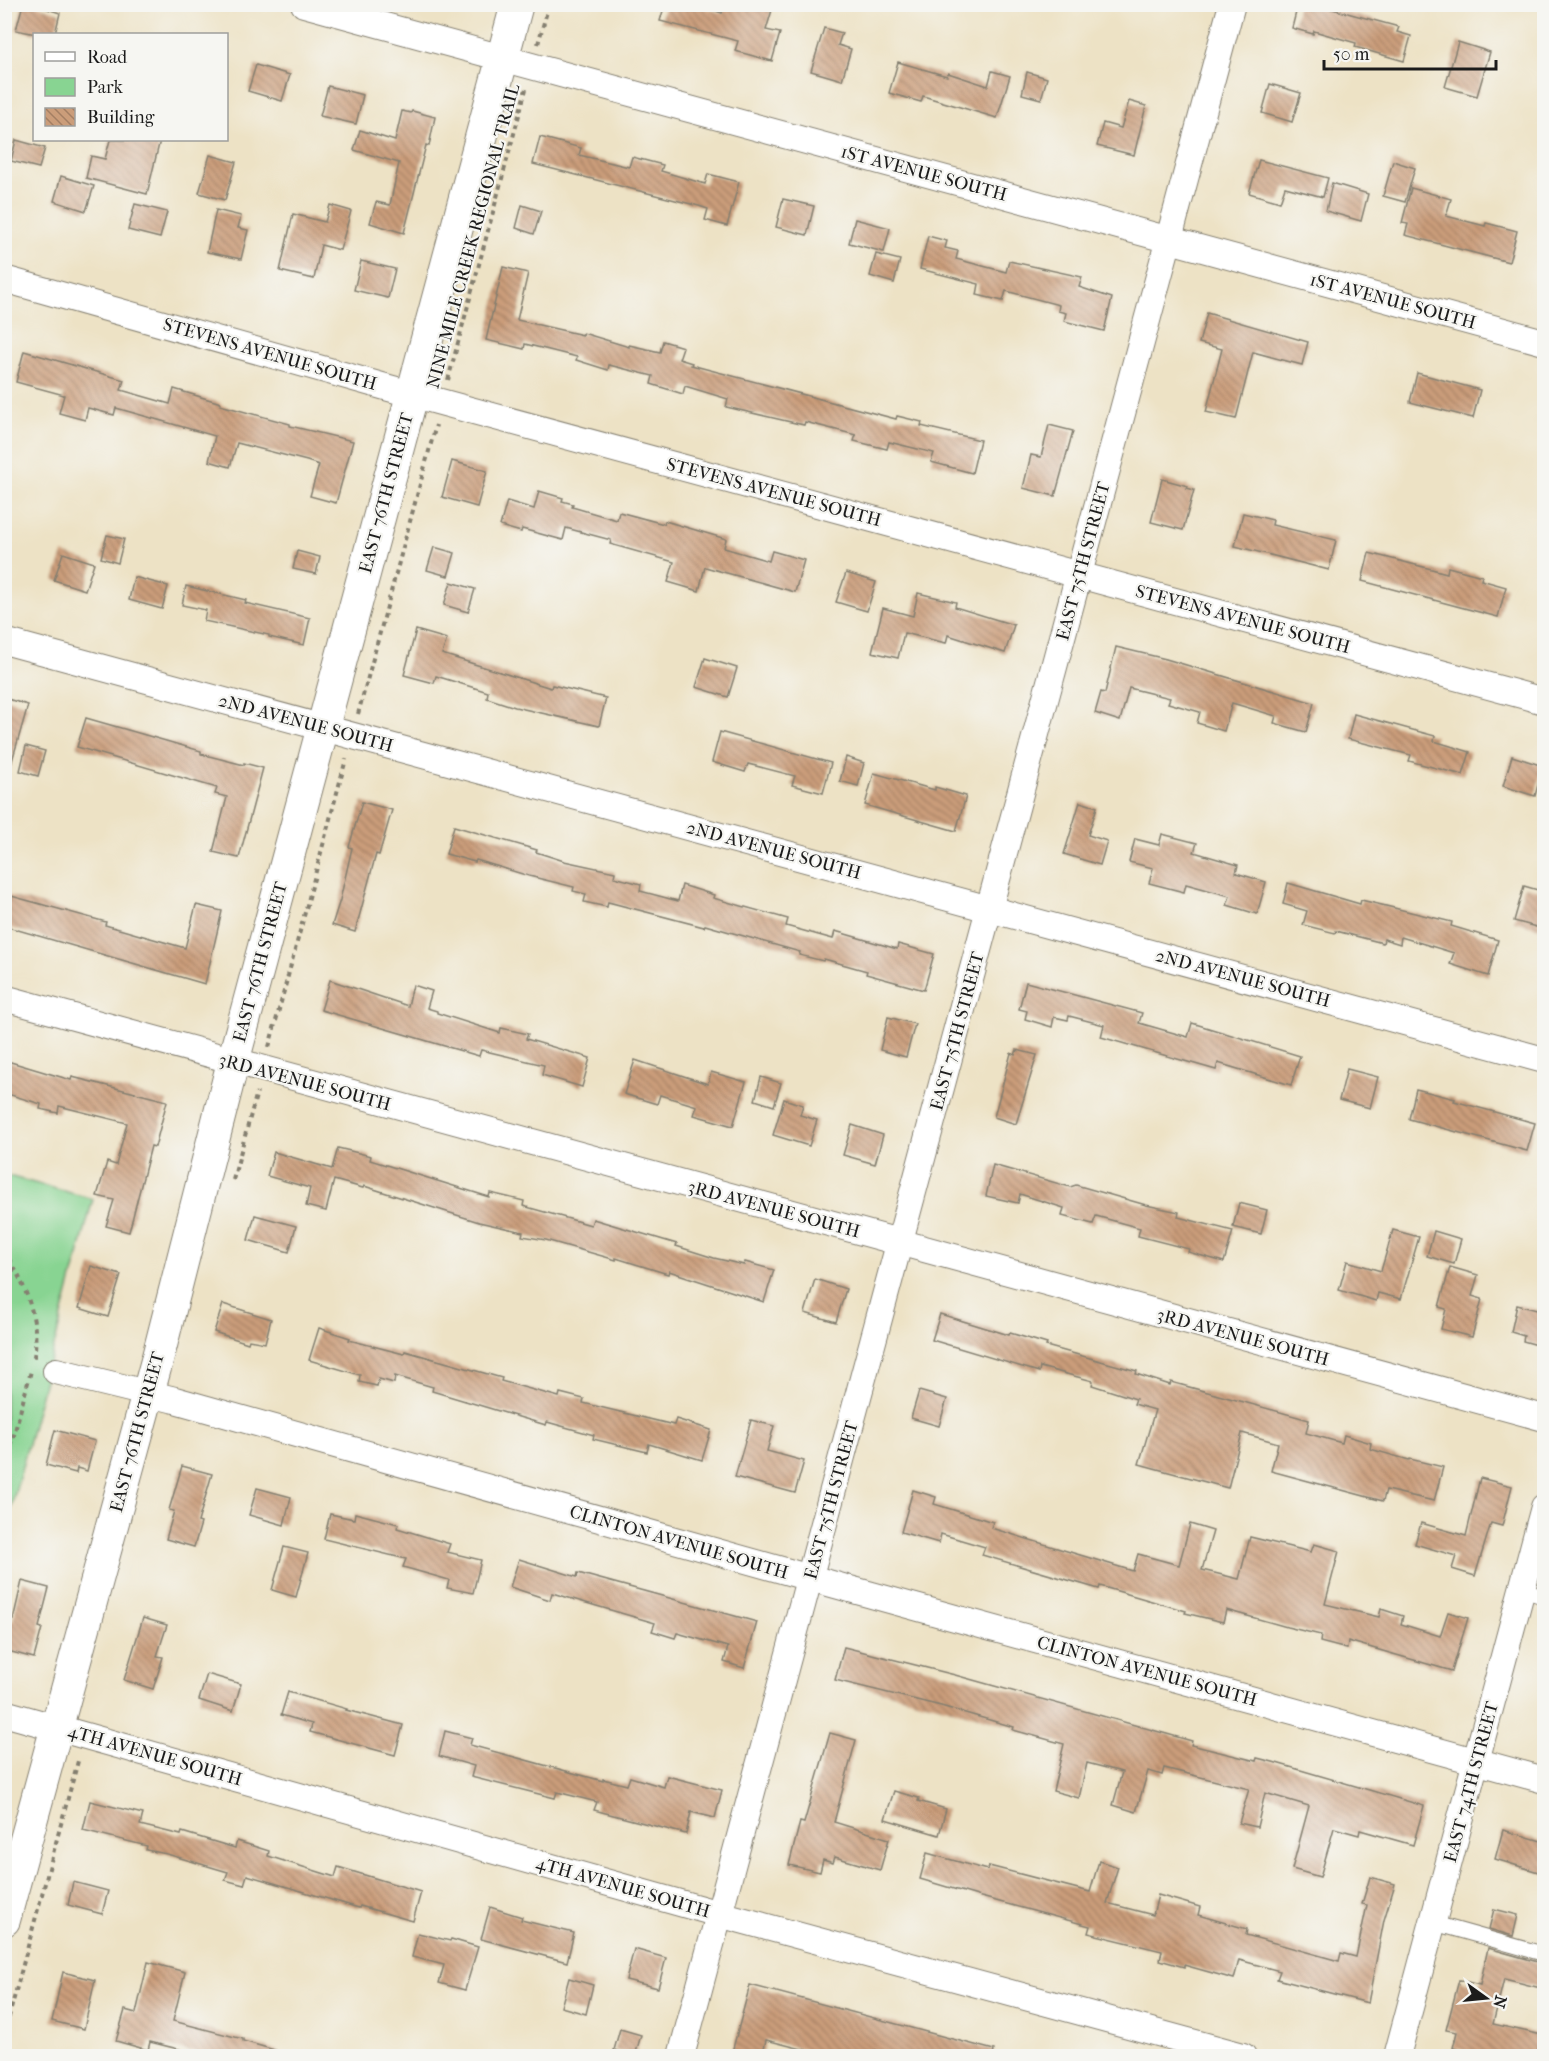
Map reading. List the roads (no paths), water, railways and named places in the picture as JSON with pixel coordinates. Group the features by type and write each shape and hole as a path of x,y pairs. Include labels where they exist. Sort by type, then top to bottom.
{"street":[{"name":"1ST AVENUE SOUTH","path":"304,4 1545,342"},
{"name":"EAST 76TH STREET","path":"4,1920 148,1394 233,1062 517,4"},
{"name":"EAST 75TH STREET","path":"681,2056 1232,4"},
{"name":"STEVENS AVENUE SOUTH","path":"4,279 412,394 1545,701"},
{"name":"2ND AVENUE SOUTH","path":"4,641 1545,1060"},
{"name":"3RD AVENUE SOUTH","path":"4,998 1545,1418"},
{"name":"CLINTON AVENUE SOUTH","path":"56,1371 148,1394 1545,1780"},
{"name":"EAST 74TH STREET","path":"1397,2056 1477,1761 1533,1593 1545,1508"},
{"name":"4TH AVENUE SOUTH","path":"4,1713 719,1914 1243,2056"}],"lane":[{"path":"1433,1923 1545,1954"}]}
